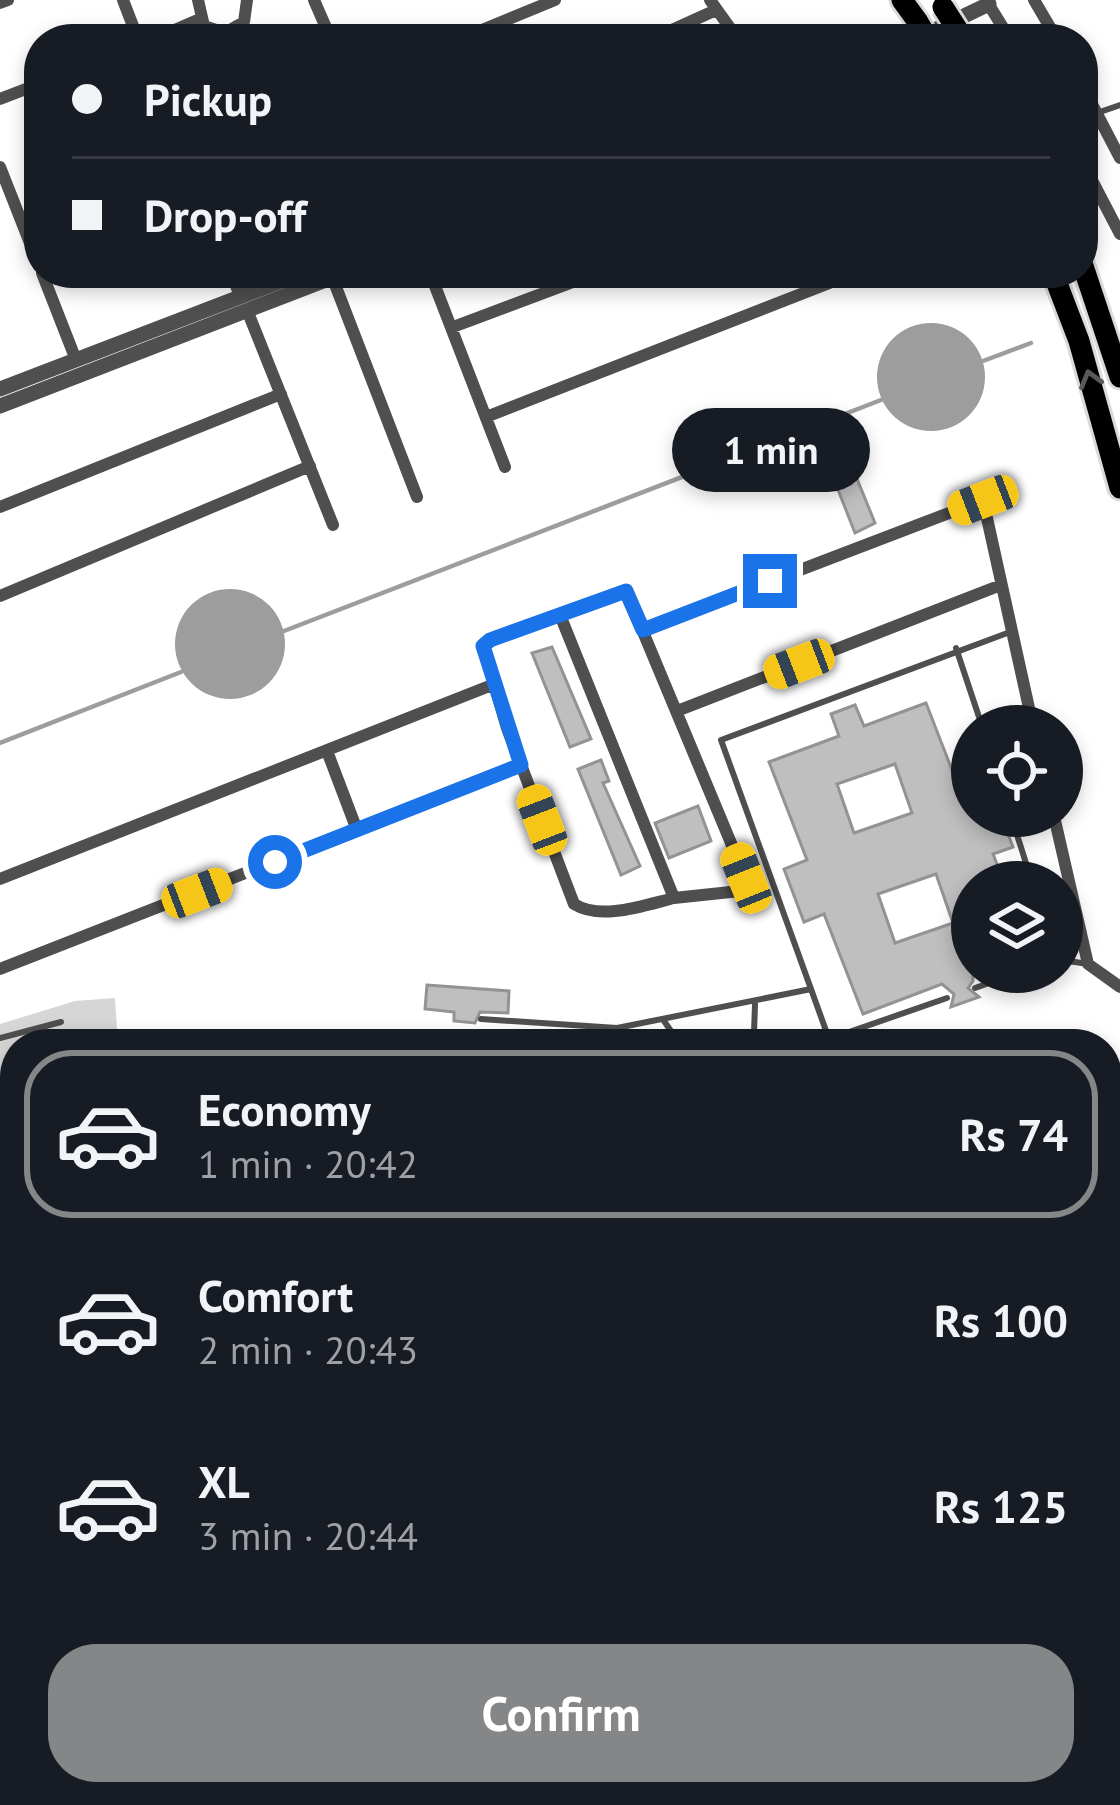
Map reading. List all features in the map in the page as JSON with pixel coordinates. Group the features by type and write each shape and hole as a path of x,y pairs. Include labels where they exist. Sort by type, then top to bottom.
{"highway":[{"path":"1059,288 1079,341 1120,488"},
{"path":"1090,288 1120,377"}],"street":[{"path":"199,0 200,20 205,24"},
{"path":"497,24 555,0"},
{"path":"940,24 988,2"},
{"path":"679,24 713,5"},
{"path":"190,24 200,20"},
{"path":"1098,126 1120,158"},
{"path":"0,166 7,204 24,237"},
{"path":"1098,192 1120,234"},
{"path":"48,288 76,359"},
{"path":"238,288 333,525"},
{"path":"0,406 273,288"},
{"path":"0,389 292,288"},
{"path":"341,288 417,497"},
{"path":"436,288 505,466"},
{"path":"453,328 558,288"},
{"path":"486,417 817,288"},
{"path":"0,507 281,394"},
{"path":"0,596 310,466"},
{"path":"643,630 983,500 1029,705"},
{"path":"677,711 1001,585"},
{"path":"626,591 746,878 740,891 628,909 585,911 574,904 492,685 483,646 560,614 626,591"},
{"path":"560,614 674,898"},
{"path":"0,879 492,685"},
{"path":"327,751 357,830"},
{"path":"0,969 521,765"},
{"path":"1059,837 1088,964 1120,987"}],"lane":[{"path":"825,1029 721,740 956,648 1012,632"},
{"path":"956,648 975,705"},
{"path":"1083,963 1088,964"},
{"path":"482,1019 616,1028 811,989"},
{"path":"858,1029 947,998"},
{"path":"754,1003 754,1029"},
{"path":"664,1021 670,1029"},
{"path":"34,1029 61,1022"}],"shaded area":[{"path":"931,323 952,327 969,339 981,356 985,377 981,398 969,415 952,427 931,431 910,427 893,415 881,398 877,377 881,356 893,339 910,327"},
{"path":"230,589 251,593 269,605 281,623 285,644 281,665 269,683 251,695 230,699 209,695 191,683 179,665 175,644 179,623 191,605 209,593"},
{"path":"115,998 117,1029 0,1029 0,1024 75,1001"}],"building":[{"path":"855,474 875,523 855,533 835,482"},
{"path":"552,647 591,739 570,747 532,653"},
{"path":"926,703 951,768 951,837 1009,837 1013,847 993,854 996,861 951,861 951,917 936,874 878,894 895,943 951,924 951,992 942,984 863,1014 824,914 804,922 784,869 807,860 769,762 839,736 831,714 855,705 864,726","holes":["895,764 912,813 854,833 837,784"]},
{"path":"601,760 609,781 603,783 640,866 621,875 578,769"},
{"path":"698,806 711,841 669,858 655,823"},
{"path":"427,985 509,991 508,1013 480,1012 475,1023 454,1021 454,1012 425,1009"},
{"path":"974,993 979,997 951,1007 954,994"}],"waterway":[{"path":"983,361 1031,343"},
{"path":"284,631 881,400"},
{"path":"0,743 181,672"}],"route":[{"path":"275,862 521,765 488,671 483,646 490,640 626,591 643,630 770,581"}]}
